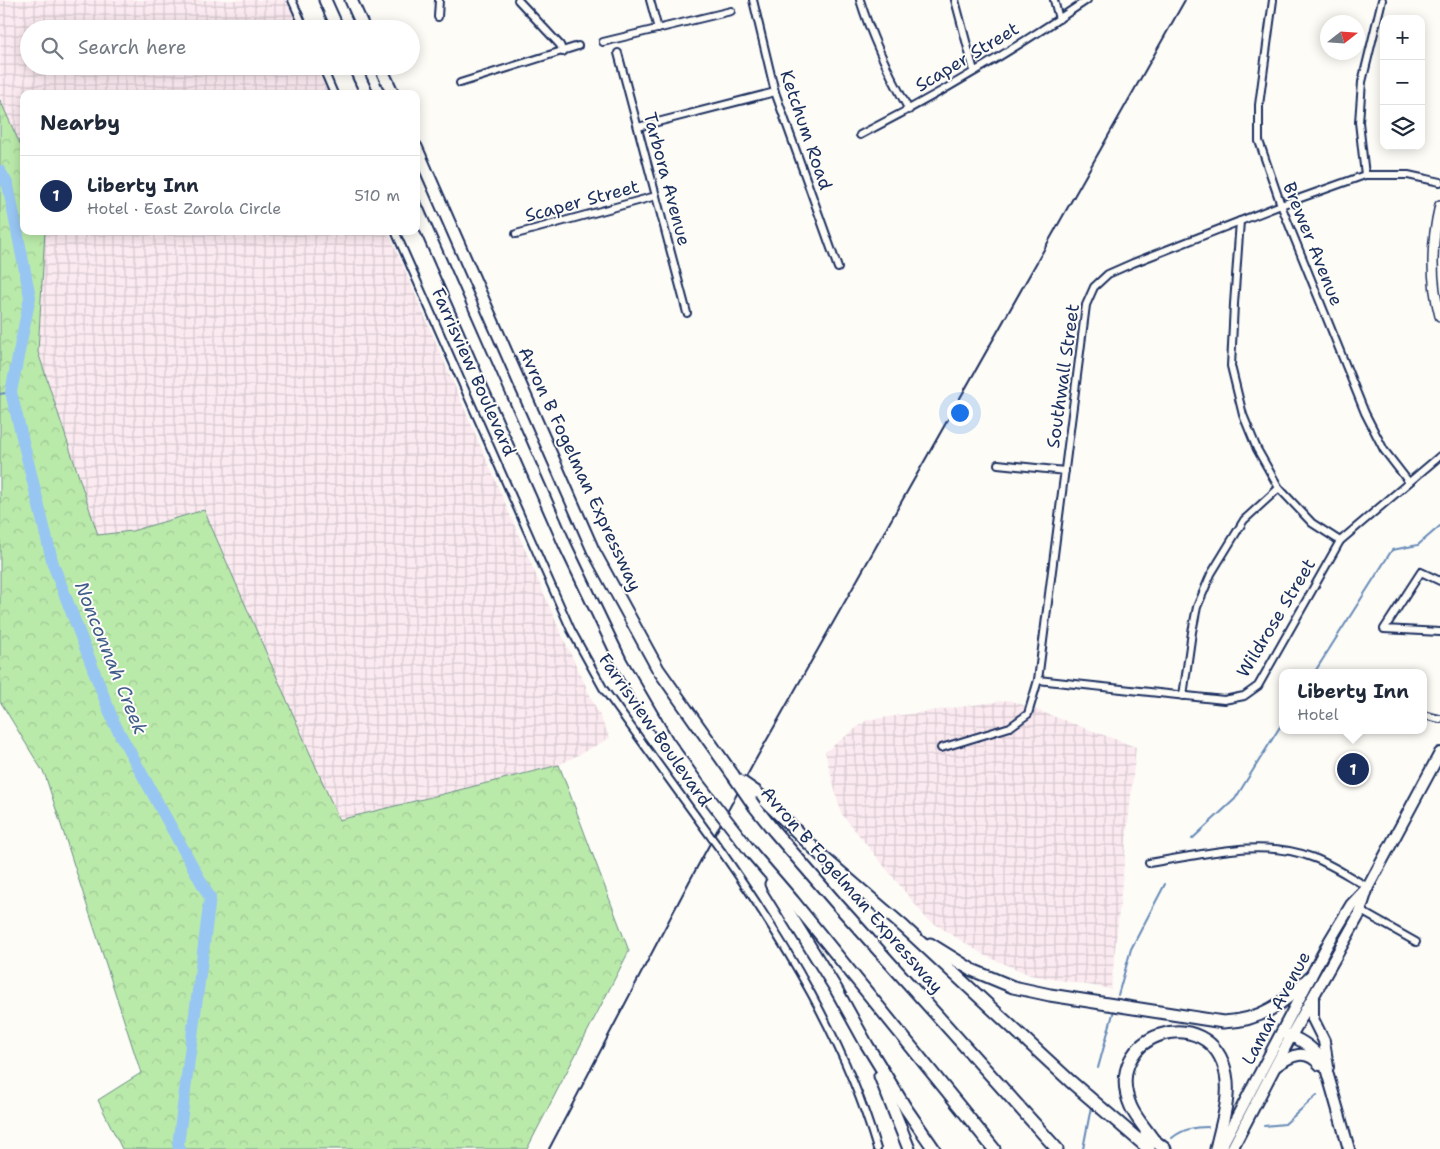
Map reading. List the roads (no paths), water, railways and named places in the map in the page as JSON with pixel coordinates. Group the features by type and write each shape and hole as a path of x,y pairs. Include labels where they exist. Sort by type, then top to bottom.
{"highway":[{"path":"325,0 334,20"},
{"path":"351,0 360,20"},
{"path":"358,75 365,90"},
{"path":"384,75 391,90"},
{"name":"Avron B Fogelman Expressway","path":"420,156 594,550 658,669 774,831 1057,1149"},
{"path":"420,215 565,545 621,662 667,741 754,856 793,900 994,1149"},
{"path":"733,775 756,792 802,838 960,980 1136,1128 1151,1144 1165,1149"},
{"path":"754,856 836,988 867,1045 920,1132 934,1149"},
{"path":"904,928 972,970 1013,987 1050,995 1206,1020 1233,1022 1253,1018 1276,1006 1310,977"},
{"path":"1151,1144 1128,1100 1127,1068 1137,1050 1153,1037 1168,1033 1188,1033 1201,1038 1212,1047 1226,1072 1226,1108 1216,1149"},
{"path":"867,1045 909,1149"}],"main road":[{"path":"1440,205 1432,257 1440,316"},
{"name":"Lamar Avenue","path":"1232,1149 1291,1036 1361,911 1368,888 1440,753"},
{"name":"Lamar Avenue","path":"1220,1149 1310,977 1351,905 1368,888"},
{"path":"1313,996 1312,1018 1324,1042 1329,1076"},
{"path":"1281,1032 1316,1052 1325,1065 1349,1149"},
{"path":"1275,1066 1294,1056 1308,1055 1315,1059 1329,1076"}],"street":[{"path":"292,0 301,20"},
{"path":"438,18 439,0"},
{"path":"518,0 560,45 563,52"},
{"path":"650,0 658,29"},
{"name":"Ketchum Road","path":"753,0 775,92 838,268"},
{"path":"860,0 869,30 891,78 909,110"},
{"path":"955,0 974,71"},
{"path":"1054,0 1059,19"},
{"name":"Scaper Street","path":"860,135 909,110 1087,0"},
{"name":"Brewer Avenue","path":"1273,0 1259,105 1259,141 1281,205 1365,412 1384,450 1408,481"},
{"path":"1365,175 1359,122 1362,82 1382,0"},
{"path":"603,42 731,11"},
{"path":"460,83 578,46"},
{"name":"Tarbora Avenue","path":"618,53 687,313"},
{"path":"326,75 332,90"},
{"path":"638,127 775,92"},
{"name":"Southwall Street","path":"941,748 1010,727 1028,714 1038,680 1086,306 1094,287 1108,274 1133,263 1281,205 1365,175 1408,175 1440,182"},
{"name":"Scaper Street","path":"516,234 656,196"},
{"path":"1240,221 1231,366 1243,415 1257,449 1280,488 1312,523 1340,541"},
{"name":"Farrisview Boulevard","path":"397,235 571,630 603,688 722,852 775,930 808,987 849,1072 877,1149"},
{"name":"Wildrose Street","path":"1038,680 1224,700 1244,696 1258,686 1340,541 1408,481 1440,456"},
{"path":"998,464 1065,471"},
{"path":"1183,696 1197,607 1211,574 1244,520 1280,488"},
{"path":"1440,581 1421,572 1384,629 1440,632"},
{"path":"1427,716 1440,719"},
{"path":"1149,863 1249,848 1271,848 1299,852 1317,859 1368,888"},
{"path":"1361,911 1416,942"}],"waterway":[{"name":"Nonconnah Creek","path":"0,171 8,185 30,297 11,392 53,564 114,723 210,898 178,1145 180,1149"},
{"path":"0,394 11,392"},
{"path":"1317,669 1392,550 1418,545 1440,526"},
{"path":"1192,839 1235,799 1279,728"},
{"path":"1118,995 1131,949 1165,884"},
{"path":"1098,1068 1114,1010"},
{"path":"1264,1126 1285,1124 1317,1095"},
{"path":"1083,1149 1091,1107"},
{"path":"1172,1138 1180,1132 1189,1129 1208,1127"}],"railway":[{"path":"549,1149 689,882 756,759 1185,0"}],"place":[{"name":"Liberty Inn","path":"1353,769"}]}
